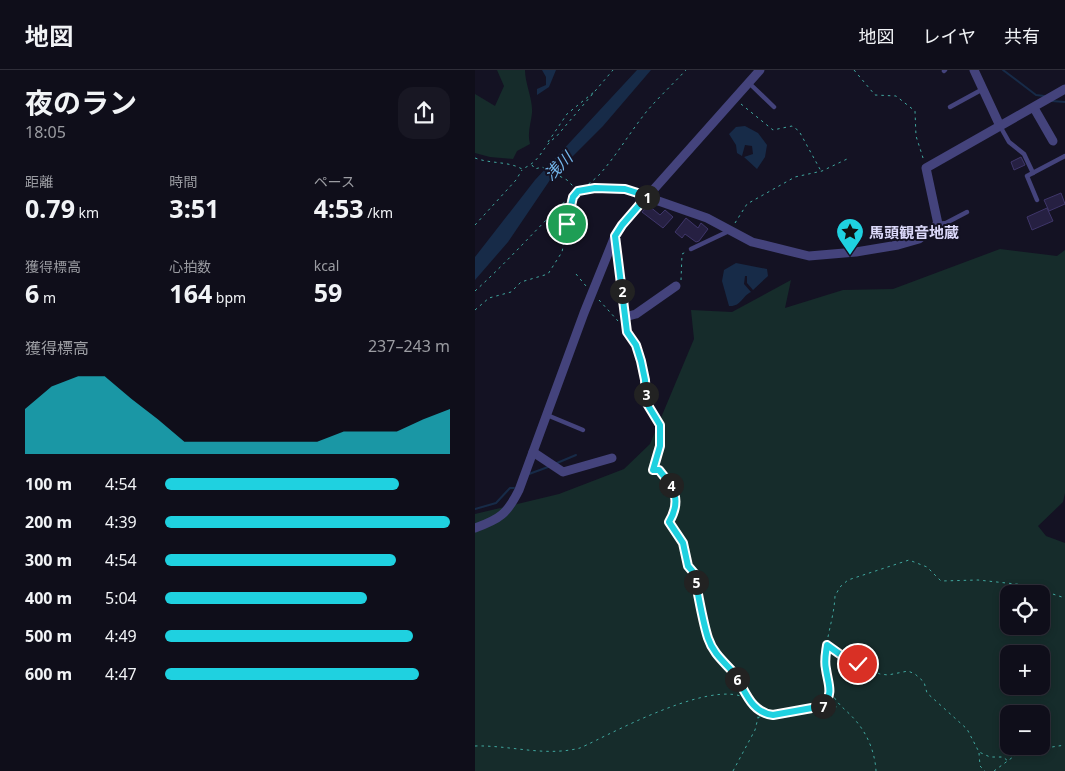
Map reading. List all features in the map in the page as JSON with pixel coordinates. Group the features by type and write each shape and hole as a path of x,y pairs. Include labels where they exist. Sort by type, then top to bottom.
{"street":[{"path":"475,528 494,521 510,508 615,236 647,196 760,70"},
{"path":"974,70 1000,126"},
{"path":"647,196 701,216 763,246 800,254 821,256 919,239 938,224 926,168 1065,89"},
{"path":"1034,108 1053,141"},
{"path":"625,317 636,314 676,286"},
{"path":"533,452 563,472 612,458"}],"lane":[{"path":"749,83 774,107"},
{"path":"950,108 983,89"},
{"path":"1000,126 1009,142 1024,154 1033,173"},
{"path":"1037,200 1027,176 1065,156"},
{"path":"938,224 946,223 967,212"},
{"path":"691,249 730,230"},
{"path":"615,236 627,332"},
{"path":"547,415 583,430"}],"path":[{"path":"547,143 556,137 613,70"},
{"path":"475,291 509,260 527,237 545,223 559,207 597,176 617,154 648,110 686,70"},
{"path":"855,70 875,95 896,96 915,111 916,136 926,168"},
{"path":"475,225 516,180 523,169 540,157 547,143 567,114 597,90"},
{"path":"735,99 773,130 793,126 799,131 822,172"},
{"path":"475,158 499,164 509,164 523,169"},
{"path":"730,230 747,204 795,177 822,172 847,159"},
{"path":"531,165 535,169 540,167 546,169 569,182 575,188 576,193"},
{"path":"578,191 595,188 625,189 647,196"},
{"path":"475,310 489,298 511,292 521,282 548,274 562,252 573,197"},
{"path":"676,286 682,279 682,254 691,249"},
{"path":"576,274 627,332 636,345 645,380 646,402 660,425 660,446 653,470 659,470 675,492 675,511 669,522 683,543 688,566 694,573 712,647 733,673 744,696 764,714 773,715 823,706 839,707"},
{"path":"876,771 875,756 865,734 856,721 839,707 831,691 825,667 835,596 840,587 857,577 909,560 927,567 941,581 978,580 1025,585 1065,598"},
{"path":"827,645 848,660 880,674 888,675 908,671 915,674 924,682 927,693 967,729 979,752 981,766 985,771"},
{"path":"823,706 829,700 831,691"},
{"path":"475,746 535,752 569,751 690,699 713,694 744,696"},
{"path":"733,771 755,730 758,718 757,709"},
{"path":"758,718 764,714"},
{"path":"994,771 1017,754 1027,754 1039,749 1065,745"},
{"path":"979,752 991,757 1003,757 1008,761"}],"green space":[{"path":"497,70 525,70 531,102 530,144 517,151 513,159 490,157 475,153 475,94 495,106 504,86"},
{"path":"1000,249 1057,256 1065,250 1065,493 1063,502 1038,526 1046,536 1065,543 1065,771 475,771 475,514 559,494 624,469 650,444 694,339 691,310 732,312 791,280 785,308 843,290 893,289"}],"water":[{"path":"542,70 556,70 549,87 537,95 537,89 546,85 546,77"},
{"name":"浅川","path":"637,70 651,70 603,126 552,177 508,242 475,280 475,257 535,180"},
{"path":"745,126 758,133 767,145 765,157 757,169 744,157 753,154 752,146 745,145 742,156 737,153 736,145 729,134 736,127"},
{"path":"736,263 767,269 768,276 753,290 747,283 747,276 745,276 744,284 751,292 736,305 729,306 722,281 724,270"}],"building":[{"path":"1021,157 1025,165 1014,170 1011,162"},
{"path":"1061,193 1065,204 1049,211 1044,200"},
{"path":"648,205 660,215 665,210 673,217 663,228 642,212"},
{"path":"1047,208 1053,221 1032,230 1027,217"},
{"path":"686,218 698,228 701,223 708,229 699,241 696,242 685,234 682,238 675,232"}],"waterway":[{"path":"1003,70 1036,95 1044,96"},
{"path":"1052,101 1065,102"},
{"path":"557,463 576,455"},
{"path":"529,474 548,467"},
{"path":"475,509 496,503 510,488 514,488"}],"place":[{"name":"馬頭観音地蔵","path":"850,256"}],"route":[{"path":"567,224 573,197 578,191 595,188 625,189 647,196 615,236 627,332 636,345 641,361 645,380 646,402 660,425 660,446 653,470 659,470 675,492 675,511 669,522 683,543 688,566 694,573 698,596 704,613 707,636 717,655 733,673 742,687 744,696 764,714 773,715 823,706 829,700 831,691 825,667 827,645 848,660 858,664"}]}
